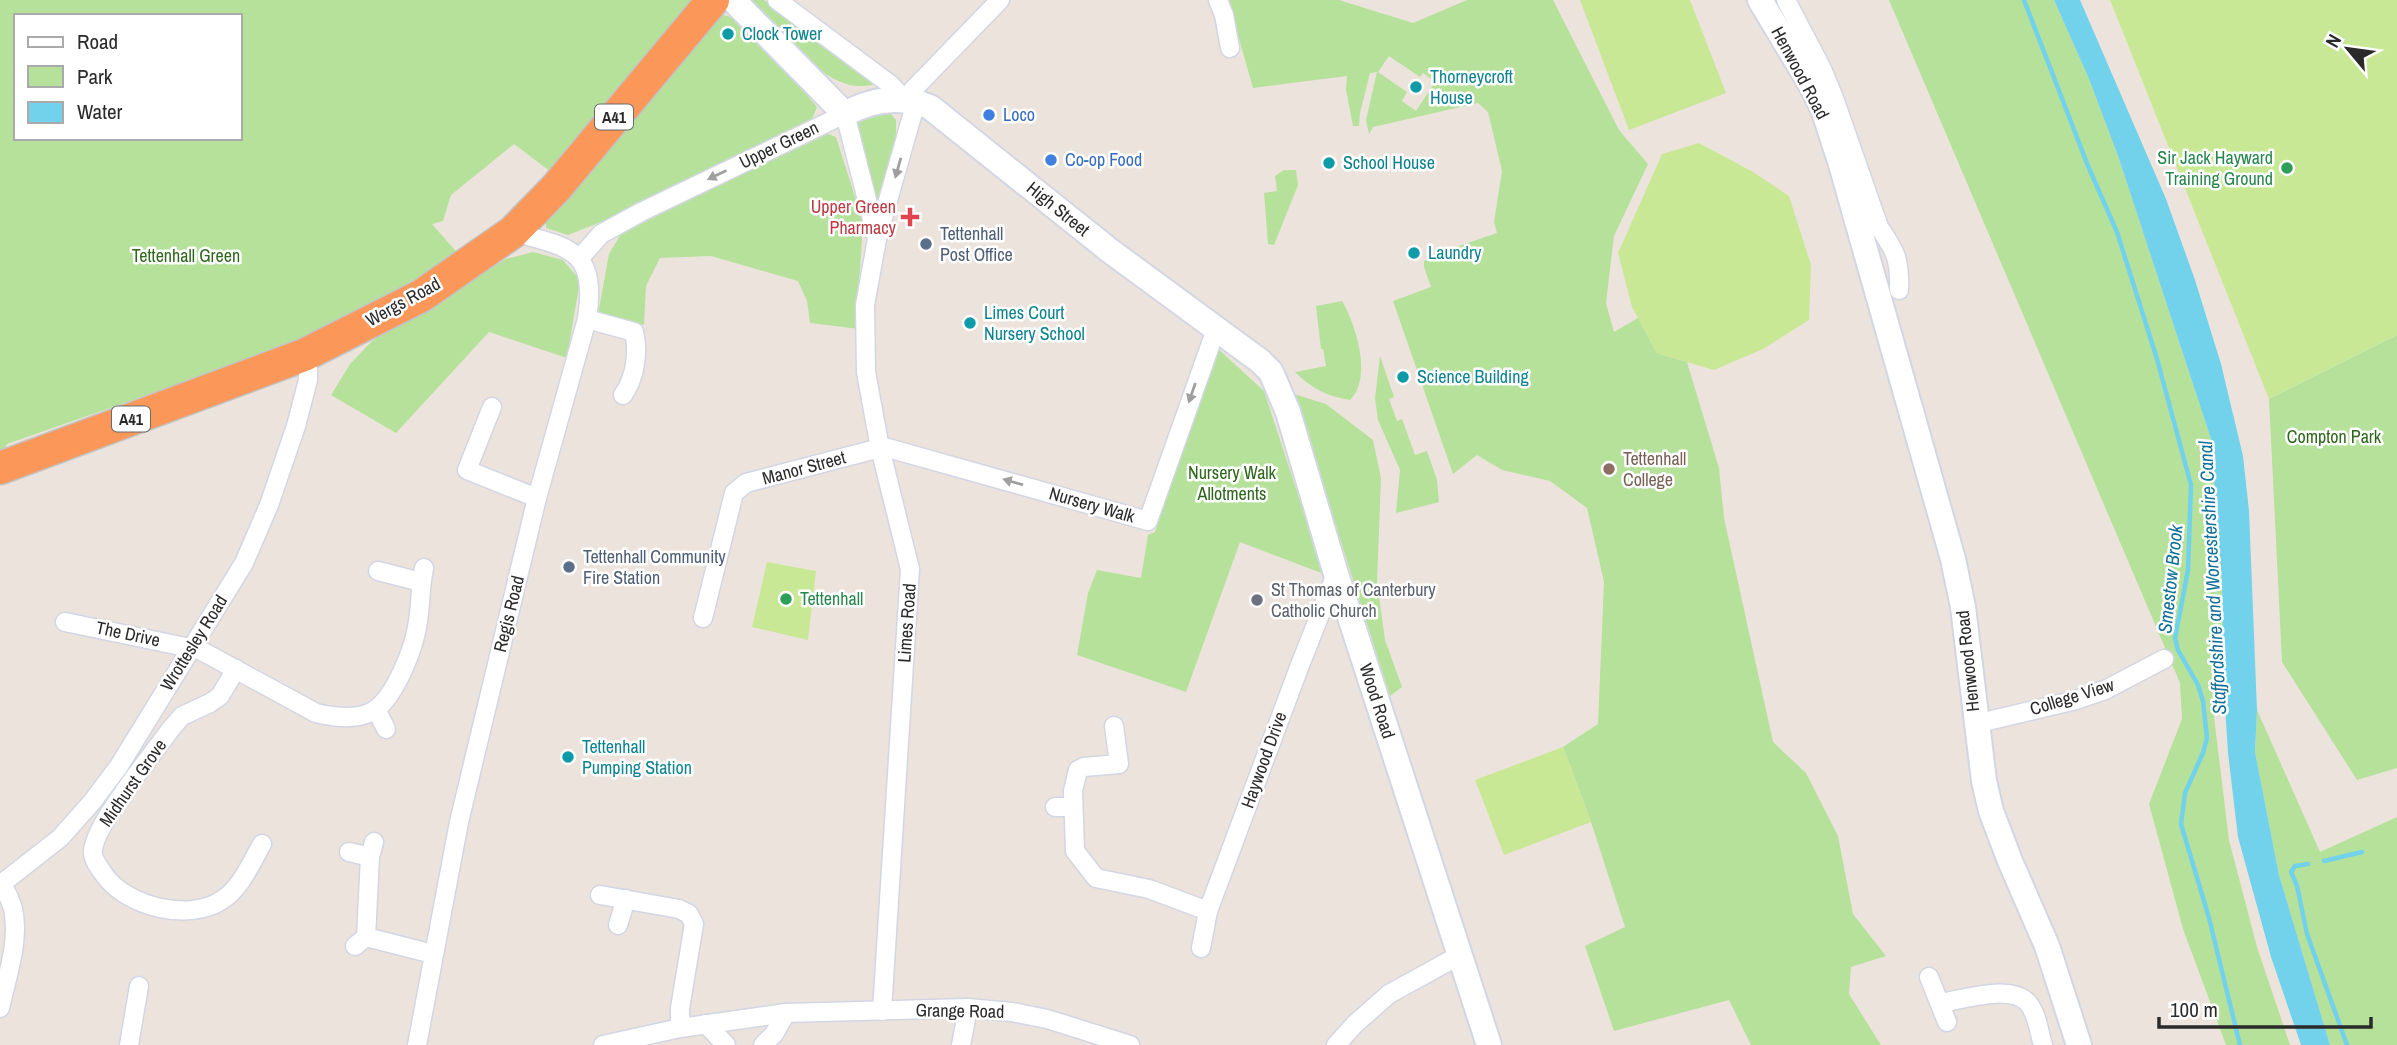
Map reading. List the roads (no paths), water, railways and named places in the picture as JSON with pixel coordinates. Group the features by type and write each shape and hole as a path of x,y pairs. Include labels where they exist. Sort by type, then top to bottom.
{"highway":[{"name":"Wergs Road","path":"0,468 304,355 421,296 513,232 556,188 713,0"}],"street":[{"name":"Upper Green","path":"579,259 601,234 641,212 845,114 733,0"},
{"path":"777,0 910,101"},
{"path":"845,114 860,105 872,102 910,101 1000,0"},
{"path":"1218,0 1224,15 1230,48"},
{"name":"Henwood Road","path":"1759,0 1788,45 1823,109 1953,559 1963,607 1975,724 1991,811 2047,946 2079,1045"},
{"name":"Henwood Road","path":"1786,0 1826,79 1879,227 1894,249 1900,267 1899,290"},
{"name":"Limes Road","path":"882,1011 910,569 880,448 866,372 865,305 877,239 910,101"},
{"name":"High Street","path":"910,101 930,107 1096,240 1260,361"},
{"name":"Limes Road","path":"845,114 877,239"},
{"path":"513,232 567,247 579,259"},
{"name":"Regis Road","path":"417,1045 459,822 537,498 587,319 589,278 579,259"},
{"path":"1871,271 1900,267"},
{"path":"587,319 634,332 636,343 632,382 623,396"},
{"name":"Nursery Walk","path":"880,448 987,474 1147,521 1216,329"},
{"name":"Wrottesley Road","path":"1,884 60,838 92,802 119,766 244,562 269,505 296,426 308,380 304,355"},
{"name":"Wood Road","path":"1260,361 1271,372 1288,411 1336,574 1489,1045"},
{"path":"492,407 467,470 537,498"},
{"name":"Manor Street","path":"703,618 734,493 746,483 880,448"},
{"path":"378,571 423,575 418,623 411,648 397,683 376,709 386,729"},
{"name":"Haywood Drive","path":"1201,948 1208,911 1336,574"},
{"name":"The Drive","path":"65,622 191,647 316,713 332,717 355,717 372,713 376,709"},
{"name":"College View","path":"1975,724 2105,691 2164,659"},
{"name":"Midhurst Grove","path":"236,669 220,696 182,716 170,730 100,828 93,853 112,886 129,898 146,905 168,909 205,909 224,900 241,881 257,870 262,844"},
{"path":"1114,726 1119,764 1078,770 1073,791 1064,807 1074,851 1096,878 1149,889 1208,911"},
{"path":"349,852 372,850 361,941 433,954"},
{"path":"0,1008 12,956 15,923 13,909 1,884"},
{"path":"600,895 679,909 689,914 695,924 680,1008 680,1028"},
{"path":"618,925 626,899"},
{"path":"1336,1045 1355,1024 1389,995 1460,956"},
{"path":"1929,977 1947,1022"},
{"path":"129,1045 139,986"},
{"path":"1941,1003 1998,993 2017,995 2028,1003 2033,1012 2043,1045"},
{"path":"961,1045 968,1008"},
{"name":"Grange Road","path":"603,1045 680,1028 786,1013 968,1008 1047,1018 1130,1045"},
{"path":"763,1045 774,1034 786,1013"},
{"path":"706,1024 726,1045"}],"water":[{"path":"2054,0 2080,0 2166,199 2221,364 2243,456 2249,511 2257,710 2255,752 2279,875 2330,1045 2301,1045 2271,957 2238,837 2228,753 2222,584 2211,439 2118,156 2089,79"}],"waterway":[{"name":"Smestow Brook","path":"2024,0 2088,166 2117,232 2157,359 2191,485 2188,570 2175,638 2178,650 2198,685 2203,701 2207,738 2185,793 2181,824 2209,918 2240,1045"},
{"path":"2324,861 2362,852"},
{"path":"2308,864 2295,866 2291,872 2297,886 2307,934 2347,1045"}],"place":[{"name":"Clock Tower","path":"728,34"},
{"name":"Thorneycroft House","path":"1416,87"},
{"name":"Loco","path":"989,115"},
{"name":"Co-op Food","path":"1051,160"},
{"name":"School House","path":"1329,163"},
{"name":"Sir Jack Hayward Training Ground","path":"2287,168"},
{"name":"Upper Green Pharmacy","path":"910,217"},
{"name":"Tettenhall Post Office","path":"926,244"},
{"name":"Laundry","path":"1414,253"},
{"name":"Limes Court Nursery School","path":"970,323"},
{"name":"Science Building","path":"1403,377"},
{"name":"Tettenhall College","path":"1609,469"},
{"name":"Tettenhall Community Fire Station","path":"569,567"},
{"name":"Tettenhall","path":"786,599"},
{"name":"St Thomas of Canterbury Catholic Church","path":"1257,600"},
{"name":"Tettenhall Pumping Station","path":"568,757"}],"park label":[{"name":"Tettenhall Green","path":"186,256"},
{"name":"Compton Park","path":"2334,437"},
{"name":"Nursery Walk Allotments","path":"1232,483"}],"water label":[{"name":"Staffordshire and Worcestershire Canal","path":"2212,578"}]}
